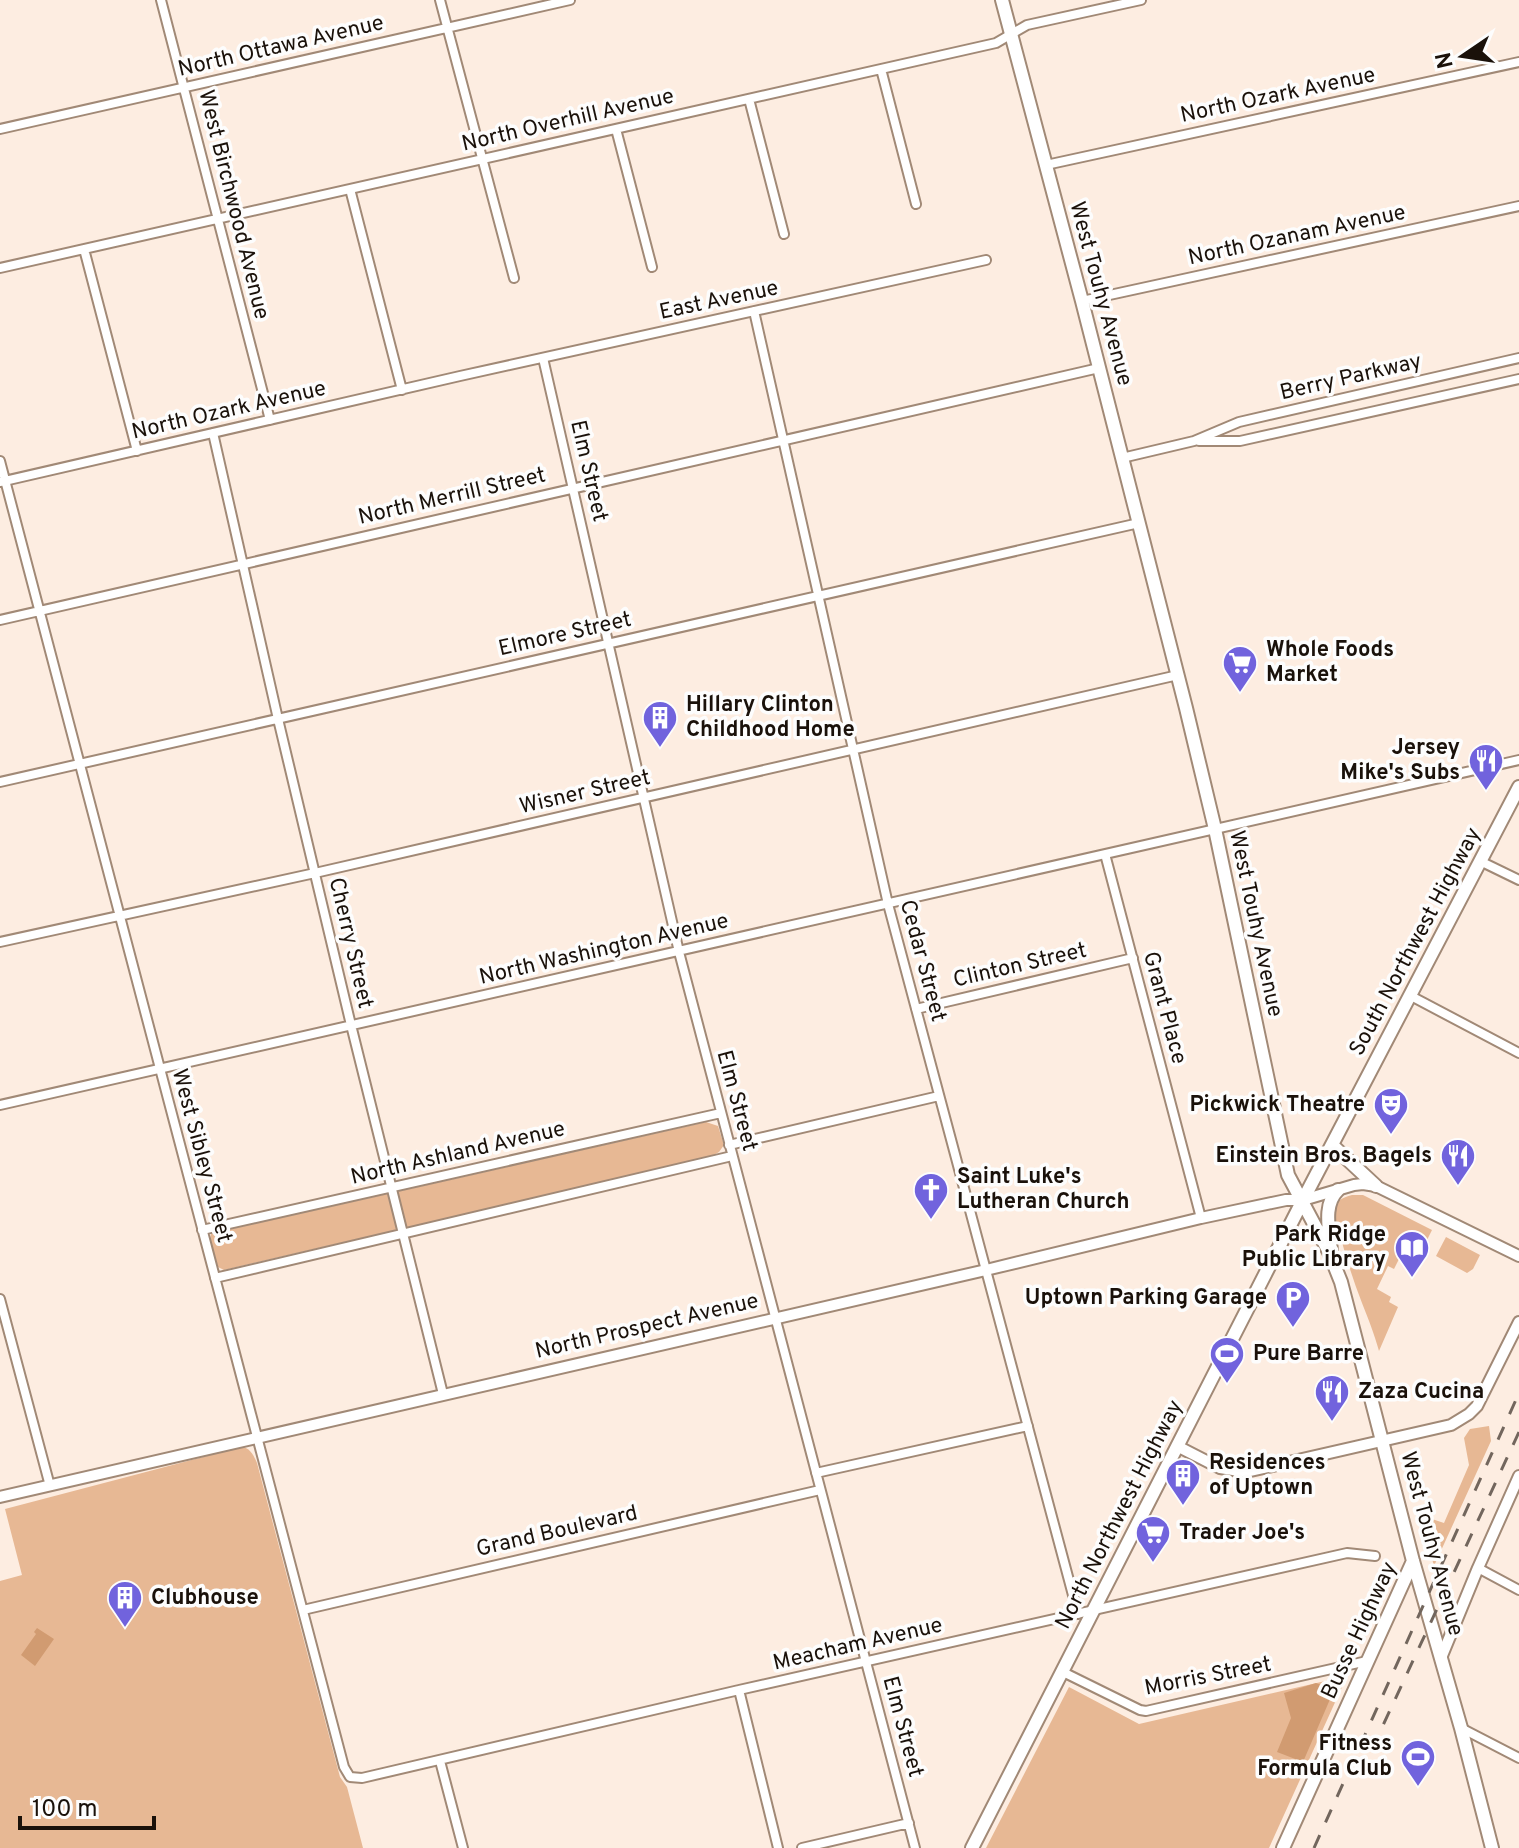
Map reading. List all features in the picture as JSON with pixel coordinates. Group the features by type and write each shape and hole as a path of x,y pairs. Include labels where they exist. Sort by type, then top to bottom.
{"main road":[{"name":"West Touhy Avenue","path":"1002,0 1178,675 1215,829 1288,1175 1341,1282 1492,1848"},
{"name":"South Northwest Highway","path":"1303,1200 1519,787"},
{"path":"1332,1145 1376,1186"},
{"path":"1332,1259 1329,1200 1338,1190"},
{"name":"North Northwest Highway","path":"972,1848 1303,1200"},
{"name":"Busse Highway","path":"1283,1848 1413,1561"}],"street":[{"name":"West Birchwood Avenue","path":"161,0 270,420"},
{"path":"440,0 514,278"},
{"name":"North Ottawa Avenue","path":"0,129 570,0"},
{"name":"North Overhill Avenue","path":"0,268 996,43 1027,25 1141,0"},
{"name":"North Ozark Avenue","path":"1046,165 1519,62"},
{"path":"881,69 916,204"},
{"path":"749,99 784,234"},
{"path":"616,129 652,267"},
{"path":"350,189 402,390"},
{"name":"North Ozanam Avenue","path":"1082,301 1519,206"},
{"path":"84,249 137,451"},
{"name":"East Avenue","path":"460,376 986,260"},
{"name":"Cedar Street","path":"754,311 888,904 1078,1614"},
{"name":"Elm Street","path":"543,358 679,952 915,1848"},
{"name":"Berry Parkway","path":"1122,458 1194,441 1239,422 1519,358"},
{"name":"North Merrill Street","path":"0,620 1099,368"},
{"name":"North Ozark Avenue","path":"3,481 460,376"},
{"name":"Berry Parkway","path":"1194,441 1240,441 1519,379"},
{"name":"Cherry Street","path":"213,433 351,1025 443,1394"},
{"name":"West Sibley Street","path":"0,461 344,1767 350,1777"},
{"name":"Elmore Street","path":"0,782 1139,523"},
{"name":"Wisner Street","path":"0,942 1178,675"},
{"name":"North Washington Avenue","path":"0,1105 1519,760"},
{"name":"Grant Place","path":"1105,854 1201,1218"},
{"path":"1480,861 1519,880"},
{"name":"Clinton Street","path":"916,1009 1133,958"},
{"path":"1411,996 1519,1053"},
{"path":"729,1145 939,1096"},
{"name":"North Ashland Avenue","path":"202,1230 721,1113"},
{"path":"215,1278 732,1156"},
{"name":"North Prospect Avenue","path":"0,1497 1201,1218 1286,1200 1303,1200 1363,1184 1376,1186"},
{"path":"1376,1186 1519,1256"},
{"path":"0,1299 50,1486"},
{"path":"1177,1446 1220,1468 1246,1472 1445,1427 1469,1414 1482,1398 1519,1322"},
{"path":"816,1473 1028,1426"},
{"path":"1441,1658 1519,1476"},
{"name":"Grand Boulevard","path":"303,1610 820,1490"},
{"name":"Meacham Avenue","path":"350,1777 362,1778 440,1761 1347,1553 1375,1556"},
{"path":"1478,1568 1519,1590"},
{"name":"Morris Street","path":"1063,1672 1146,1711 1367,1661"},
{"path":"739,1690 778,1848"},
{"path":"1461,1728 1519,1758"},
{"path":"440,1761 463,1848"},
{"path":"802,1848 909,1823"}],"shaded area":[{"path":"706,1122 718,1126 724,1145 710,1157 224,1270 218,1267 210,1239 213,1233"},
{"path":"1363,1195 1432,1230 1420,1254 1405,1247 1394,1269 1388,1266 1377,1289 1391,1297 1389,1302 1398,1307 1379,1351 1333,1211 1340,1200"},
{"path":"1446,1237 1480,1255 1473,1269 1467,1273 1436,1256"},
{"path":"1489,1426 1491,1441 1434,1566 1423,1525 1426,1517 1444,1523 1469,1465 1464,1438 1470,1429"},
{"path":"241,1447 249,1450 257,1463 340,1777 347,1787 363,1848 0,1848 0,1581 22,1575 5,1509"},
{"path":"37,1628 54,1639 35,1666 21,1655"},
{"path":"1347,1676 1269,1848 986,1848 1069,1687 1139,1724"},
{"path":"1316,1683 1334,1690 1303,1762 1277,1752 1291,1718 1284,1693"}],"railway":[{"path":"1314,1848 1519,1393"},
{"path":"1360,1775 1519,1432"}],"place":[{"name":"Whole Foods Market","path":"1240,694"},
{"name":"Hillary Clinton Childhood Home","path":"660,749"},
{"name":"Jersey Mike's Subs","path":"1486,792"},
{"name":"Pickwick Theatre","path":"1391,1136"},
{"name":"Einstein Bros. Bagels","path":"1458,1187"},
{"name":"Saint Luke's Lutheran Church","path":"931,1221"},
{"name":"Park Ridge Public Library","path":"1412,1279"},
{"name":"Uptown Parking Garage","path":"1293,1329"},
{"name":"Pure Barre","path":"1227,1385"},
{"name":"Zaza Cucina","path":"1332,1423"},
{"name":"Residences of Uptown","path":"1183,1507"},
{"name":"Trader Joe's","path":"1153,1564"},
{"name":"Clubhouse","path":"125,1629"},
{"name":"Fitness Formula Club","path":"1418,1788"}]}
